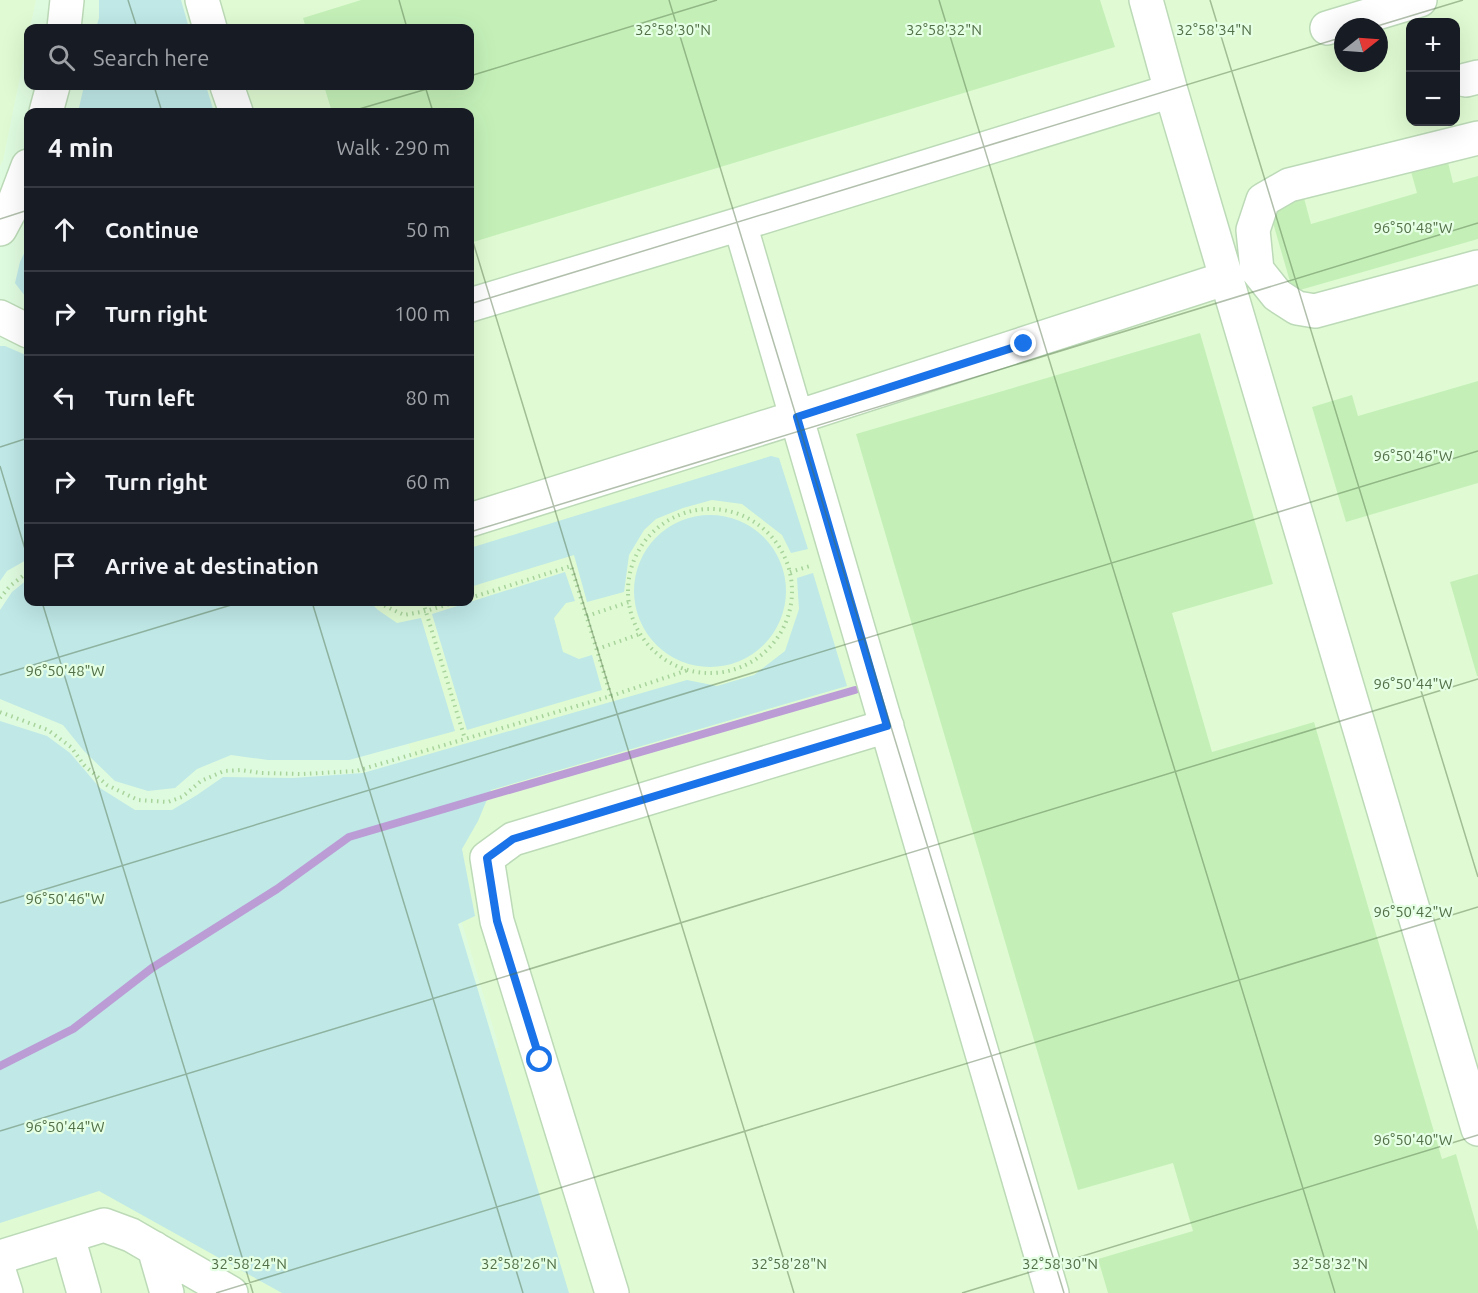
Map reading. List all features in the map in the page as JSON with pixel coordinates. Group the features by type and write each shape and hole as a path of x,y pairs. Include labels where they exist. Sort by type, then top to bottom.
{"street":[{"path":"64,24 67,0"},
{"path":"202,0 209,24"},
{"path":"1146,0 1478,1129"},
{"path":"1327,28 1420,0"},
{"path":"47,108 52,90"},
{"path":"228,90 235,108"},
{"path":"474,304 1171,91"},
{"path":"1478,138 1288,185 1263,200 1253,230 1257,270 1277,295 1297,308 1315,311 1478,267"},
{"path":"0,229 14,203 24,177"},
{"path":"740,224 1052,1293"},
{"path":"474,519 1227,278"},
{"path":"0,317 24,329"},
{"path":"612,1293 497,921 487,858 513,839 887,726"},
{"path":"0,1257 104,1225 131,1235 231,1293"},
{"path":"68,1237 84,1293"},
{"path":"154,1248 167,1293"},
{"path":"0,1274 6,1293"}],"path":[{"path":"720,509 744,516 765,529 781,549 790,572 792,596 787,620 775,642 757,658 736,669 712,673 688,670 669,662 653,650 640,634 629,602 629,577 637,553 651,533 671,518 695,510 720,509"},
{"path":"474,596 572,566 611,696"},
{"path":"0,598 24,575"},
{"path":"587,616 629,602"},
{"path":"385,606 404,615 443,606"},
{"path":"424,606 465,739"},
{"path":"597,649 640,634"},
{"path":"0,712 48,730 71,747 84,765 107,785 138,800 168,802 182,797 201,782 224,771 302,774 356,771 611,696 688,670"}],"shaded area":[{"path":"0,0 36,0 31,24 24,24 24,58 0,166"},
{"path":"99,0 181,0 188,24 97,24"},
{"path":"186,0 1478,0 1478,1293 0,1293 0,1196 499,1047 367,606 474,606 474,108 218,108 212,90 474,90 474,24 193,24"},
{"path":"83,90 207,90 213,108 79,108"},
{"path":"24,254 24,295 15,283"},
{"path":"0,346 5,346 24,354 24,561 7,571 0,581"},
{"path":"771,456 779,458 808,549 791,553 782,535 742,504 712,500 656,519 644,530 629,555 624,592 587,602 574,555 474,586 474,547"},
{"path":"710,515 739,520 764,537 781,562 786,591 781,620 764,645 739,662 710,667 681,662 656,645 639,620 634,591 639,562 656,537 681,520"},
{"path":"565,572 575,601 566,603 554,618 563,652 579,659 592,655 602,690 467,730 432,614 457,606 474,606 474,601"},
{"path":"813,573 847,686 491,790 478,821 462,849 475,916 458,924 569,1293 282,1293 99,1191 0,1223 0,721 47,736 70,753 100,788 135,810 172,810 223,777 293,778 363,773 687,680 717,686 754,675 785,651 799,609 797,578"},
{"path":"24,582 24,606 374,606 397,623 421,618 455,731 349,760 268,760 231,755 197,769 175,788 148,791 115,781 84,751 63,725 0,699 0,610 12,592"}],"building":[{"path":"361,0 1100,0 1115,47 474,242 474,108 331,108 325,90 474,90 474,24 305,24 303,18"},
{"path":"1447,158 1453,183 1478,176 1478,239 1293,292 1269,209 1304,198 1311,224 1417,193 1410,168"},
{"path":"1200,333 1273,584 1172,613 1212,752 1314,722 1442,1159 1456,1154 1478,1231 1478,1293 1108,1293 1098,1259 1193,1231 1173,1163 1078,1190 856,434"},
{"path":"1478,381 1478,483 1346,522 1312,407 1352,395 1358,416"},
{"path":"1478,574 1478,676 1477,676 1450,582"}],"waterway":[{"path":"0,1066 73,1029 152,968 277,889 349,837 855,690"}],"route":[{"path":"540,1060 497,921 487,858 513,839 887,726 797,417 1024,344"}]}
